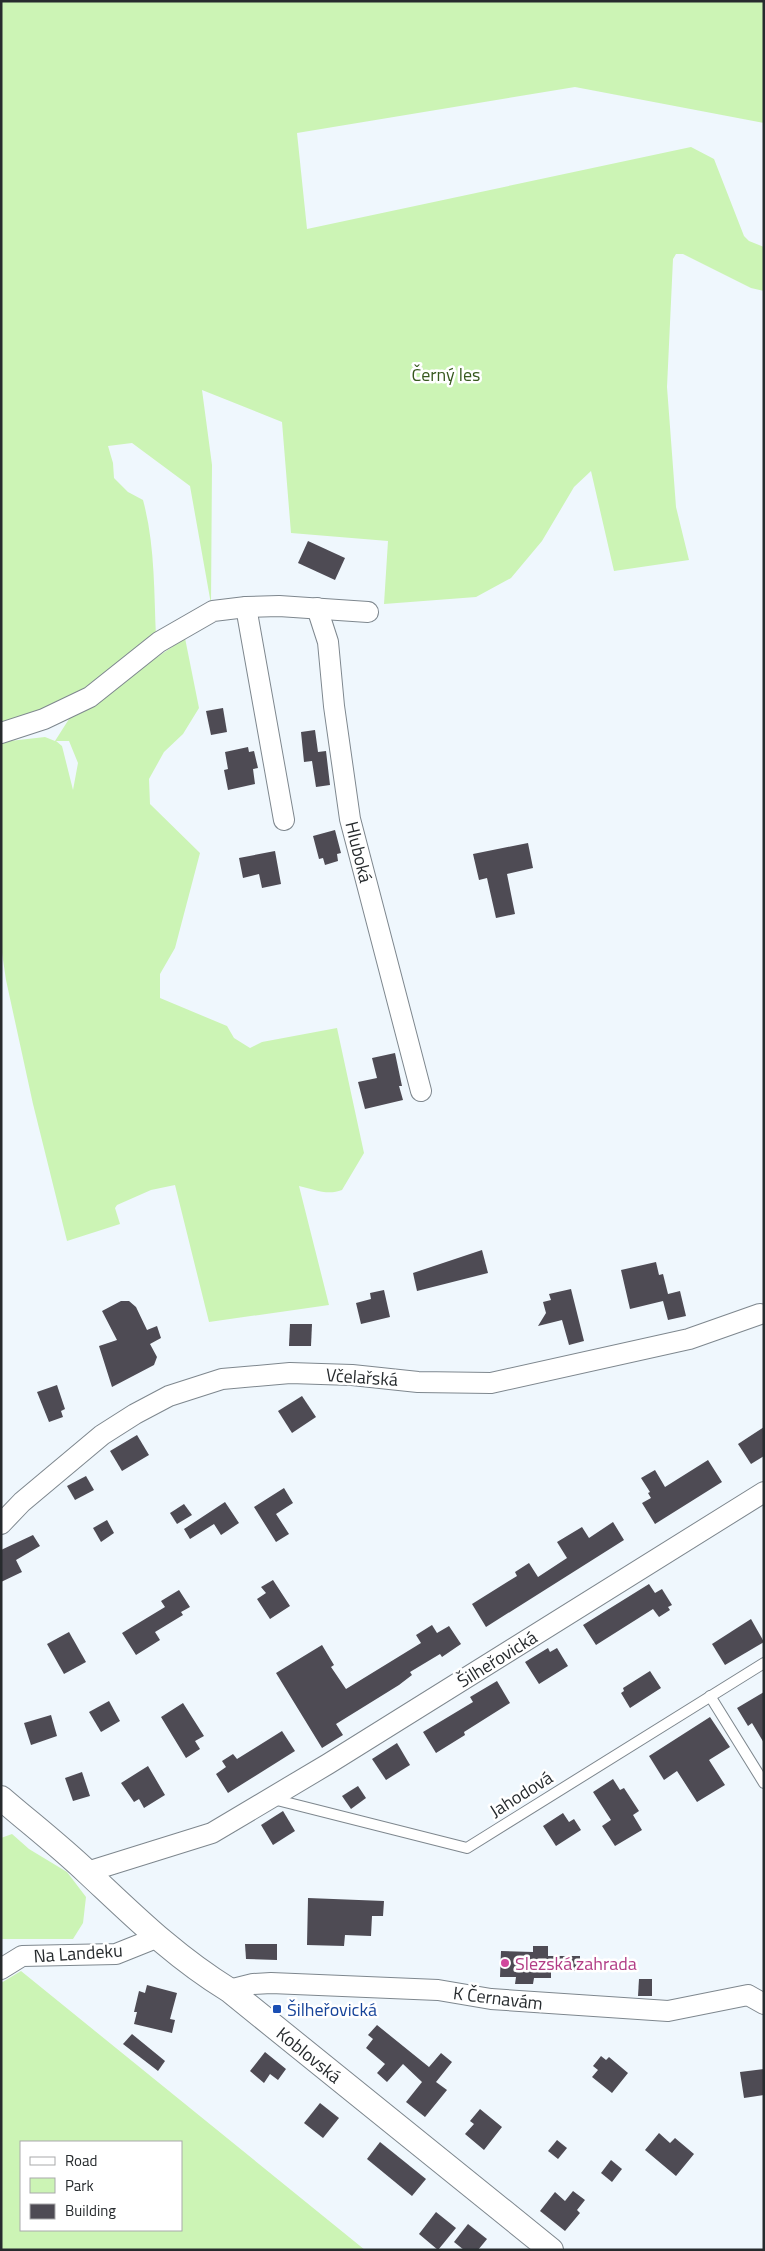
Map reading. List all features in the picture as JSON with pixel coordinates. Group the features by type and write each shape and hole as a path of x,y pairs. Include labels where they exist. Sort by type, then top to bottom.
{"street":[{"path":"1,733 44,719 90,696 159,642 213,612 246,607 279,606 368,612"},
{"path":"246,607 284,820"},
{"name":"Hluboká","path":"317,608 328,642 334,706 350,819 421,1091"},
{"name":"Včelařská","path":"1,1524 22,1502 102,1435 135,1414 169,1396 222,1379 290,1373 352,1375 418,1382 491,1383 689,1338 760,1314"},
{"name":"Šilheřovická","path":"87,1872 212,1833 272,1798 764,1492"},
{"name":"Koblovská","path":"1,1798 87,1872 156,1938 198,1971 229,1990 551,2250"},
{"name":"Na Landeku","path":"1,1969 22,1956 116,1954 156,1938"},
{"name":"K Černavám","path":"229,1990 253,1984 271,1983 399,1988 438,1990 491,1999 668,2011 748,1995 764,2004"}],"lane":[{"name":"Jahodová","path":"272,1798 467,1848 764,1662"},
{"path":"710,1696 764,1783"}],"green space":[{"name":"Černý les","path":"1,1 764,1 764,123 575,87 297,133 307,229 691,147 714,159 744,236 749,241 764,247 764,291 751,288 683,254 676,254 673,259 667,387 676,507 689,560 614,571 591,471 574,487 542,541 511,578 476,597 384,604 388,541 291,533 282,422 202,390 212,465 211,604 190,486 132,443 108,446 113,463 114,478 128,492 143,500 152,551 156,637 92,686 28,718 1,726"},
{"path":"185,638 199,708 183,734 164,752 149,779 150,804 200,853 175,948 160,974 160,998 227,1026 234,1038 250,1048 262,1042 337,1028 364,1153 342,1190 326,1192 299,1186 329,1305 209,1322 175,1185 151,1190 117,1205 115,1208 120,1224 67,1241 33,1104 6,980 1,946 1,742 45,737 55,741 76,708 98,698","holes":["56,741 69,741 78,763 73,790 62,746"]},
{"path":"12,1834 29,1849 67,1872 86,1897 83,1923 73,1939 1,1939 1,1838"},
{"path":"21,1971 365,2250 1,2250 1,1983"}],"building":[{"path":"308,541 345,558 335,580 298,563"},
{"path":"223,708 227,732 211,735 206,711"},
{"path":"315,730 318,752 326,751 330,785 316,787 312,761 304,762 301,732"},
{"path":"248,747 249,752 254,751 258,768 253,769 255,784 228,790 224,770 228,769 225,752"},
{"path":"335,830 341,853 337,854 338,861 325,865 323,858 319,859 313,836"},
{"path":"528,843 533,868 507,874 515,914 496,918 487,878 479,880 473,854"},
{"path":"275,851 281,884 262,888 259,874 243,878 239,858"},
{"path":"395,1053 402,1086 399,1086 403,1100 365,1109 358,1082 377,1078 372,1058"},
{"path":"482,1250 488,1273 417,1291 413,1273"},
{"path":"656,1262 659,1275 663,1274 668,1294 680,1291 686,1316 668,1320 663,1301 630,1309 621,1270"},
{"path":"571,1289 584,1341 569,1345 562,1320 538,1326 546,1313 543,1302 551,1300 549,1294"},
{"path":"384,1290 390,1317 361,1324 356,1303 371,1299 370,1293"},
{"path":"121,1301 129,1301 136,1307 147,1330 157,1326 161,1338 150,1344 157,1357 154,1365 112,1387 99,1346 117,1340 102,1311"},
{"path":"290,1324 312,1324 311,1346 289,1346"},
{"path":"57,1385 65,1409 61,1411 63,1417 49,1422 37,1392"},
{"path":"302,1396 316,1417 292,1433 278,1411"},
{"path":"764,1427 764,1456 751,1464 738,1444"},
{"path":"137,1435 149,1455 122,1471 110,1451"},
{"path":"708,1460 722,1482 655,1524 642,1503 651,1498 648,1493 650,1492 641,1478 655,1470 665,1487"},
{"path":"86,1476 94,1490 75,1500 67,1486"},
{"path":"284,1488 293,1503 276,1514 289,1534 276,1542 254,1507"},
{"path":"225,1502 239,1523 221,1535 214,1524 190,1539 184,1529"},
{"path":"184,1504 192,1515 177,1524 170,1513"},
{"path":"107,1520 114,1533 101,1542 93,1528"},
{"path":"613,1522 624,1540 486,1627 472,1604 517,1576 515,1572 529,1563 538,1577 567,1558 557,1542 582,1527 589,1538"},
{"path":"33,1535 40,1546 16,1560 22,1572 1,1582 1,1550"},
{"path":"273,1580 290,1606 270,1619 257,1599 266,1593 261,1587"},
{"path":"649,1584 655,1593 662,1589 672,1605 668,1607 670,1610 659,1617 653,1609 596,1645 583,1625"},
{"path":"179,1590 190,1607 181,1612 183,1615 155,1632 160,1640 136,1655 122,1633 165,1607 161,1601"},
{"path":"751,1619 764,1642 725,1665 712,1644"},
{"path":"432,1625 437,1633 449,1626 461,1644 442,1657 440,1654 410,1672 412,1675 399,1685 336,1724 343,1735 322,1748 276,1673 322,1645 334,1665 331,1667 346,1689 421,1643 416,1635"},
{"path":"69,1632 86,1662 64,1674 47,1644"},
{"path":"548,1648 550,1652 557,1648 568,1666 539,1684 525,1662"},
{"path":"650,1671 661,1688 630,1708 621,1693 624,1691 623,1688"},
{"path":"497,1681 510,1703 464,1732 465,1735 436,1753 423,1732 473,1702 470,1697"},
{"path":"764,1692 764,1743 752,1723 748,1726 737,1708"},
{"path":"109,1701 120,1721 101,1732 89,1712"},
{"path":"183,1703 204,1736 195,1741 200,1749 186,1758 161,1717"},
{"path":"51,1715 57,1736 31,1745 24,1723"},
{"path":"710,1717 730,1747 709,1760 725,1785 697,1802 677,1771 664,1780 649,1756"},
{"path":"282,1731 295,1751 228,1793 216,1774 226,1767 222,1761 233,1754 237,1759"},
{"path":"397,1743 410,1765 386,1780 372,1759"},
{"path":"148,1766 165,1795 144,1808 139,1799 134,1802 121,1783"},
{"path":"82,1772 90,1796 73,1801 65,1778"},
{"path":"613,1779 620,1790 624,1788 639,1811 633,1815 642,1830 615,1846 602,1826 611,1820 593,1792"},
{"path":"358,1786 366,1798 351,1809 342,1796"},
{"path":"283,1811 295,1831 273,1845 261,1825"},
{"path":"563,1813 569,1822 574,1819 581,1830 556,1846 543,1826"},
{"path":"308,1898 384,1901 383,1916 372,1916 371,1936 345,1935 344,1946 307,1945"},
{"path":"245,1944 277,1944 277,1960 246,1959"},
{"path":"533,1946 548,1946 548,1956 580,1956 580,1971 551,1971 551,1978 534,1978 533,1984 515,1984 516,1977 500,1977 501,1951 533,1952"},
{"path":"639,1979 652,1979 652,1996 638,1996"},
{"path":"147,1985 177,1993 170,2019 175,2020 172,2033 134,2024 137,2012 134,2012 139,1991 145,1993"},
{"path":"377,2025 429,2067 441,2053 452,2062 436,2082 447,2090 425,2117 406,2102 422,2082 403,2064 387,2082 377,2073 385,2064 366,2048 373,2039 368,2035"},
{"path":"132,2034 165,2061 158,2071 123,2044"},
{"path":"265,2052 286,2069 278,2080 270,2074 264,2083 250,2071"},
{"path":"601,2056 606,2060 609,2057 628,2073 612,2093 592,2077 598,2070 593,2066"},
{"path":"764,2069 764,2095 744,2098 740,2072"},
{"path":"320,2103 339,2118 323,2138 304,2123"},
{"path":"480,2109 502,2127 484,2150 465,2134 474,2124 470,2121"},
{"path":"659,2133 670,2143 675,2138 694,2154 676,2176 645,2150"},
{"path":"557,2140 567,2148 558,2159 548,2151"},
{"path":"380,2142 426,2179 412,2196 367,2159"},
{"path":"611,2160 622,2169 612,2182 601,2173"},
{"path":"573,2191 585,2200 577,2210 580,2213 565,2231 540,2211 555,2192 565,2201"},
{"path":"436,2212 456,2228 438,2250 419,2234"},
{"path":"468,2224 487,2239 478,2250 464,2250 454,2242"}],"place":[{"name":"Slezská zahrada","path":"505,1963"},
{"name":"Šilheřovická","path":"277,2009"}]}
